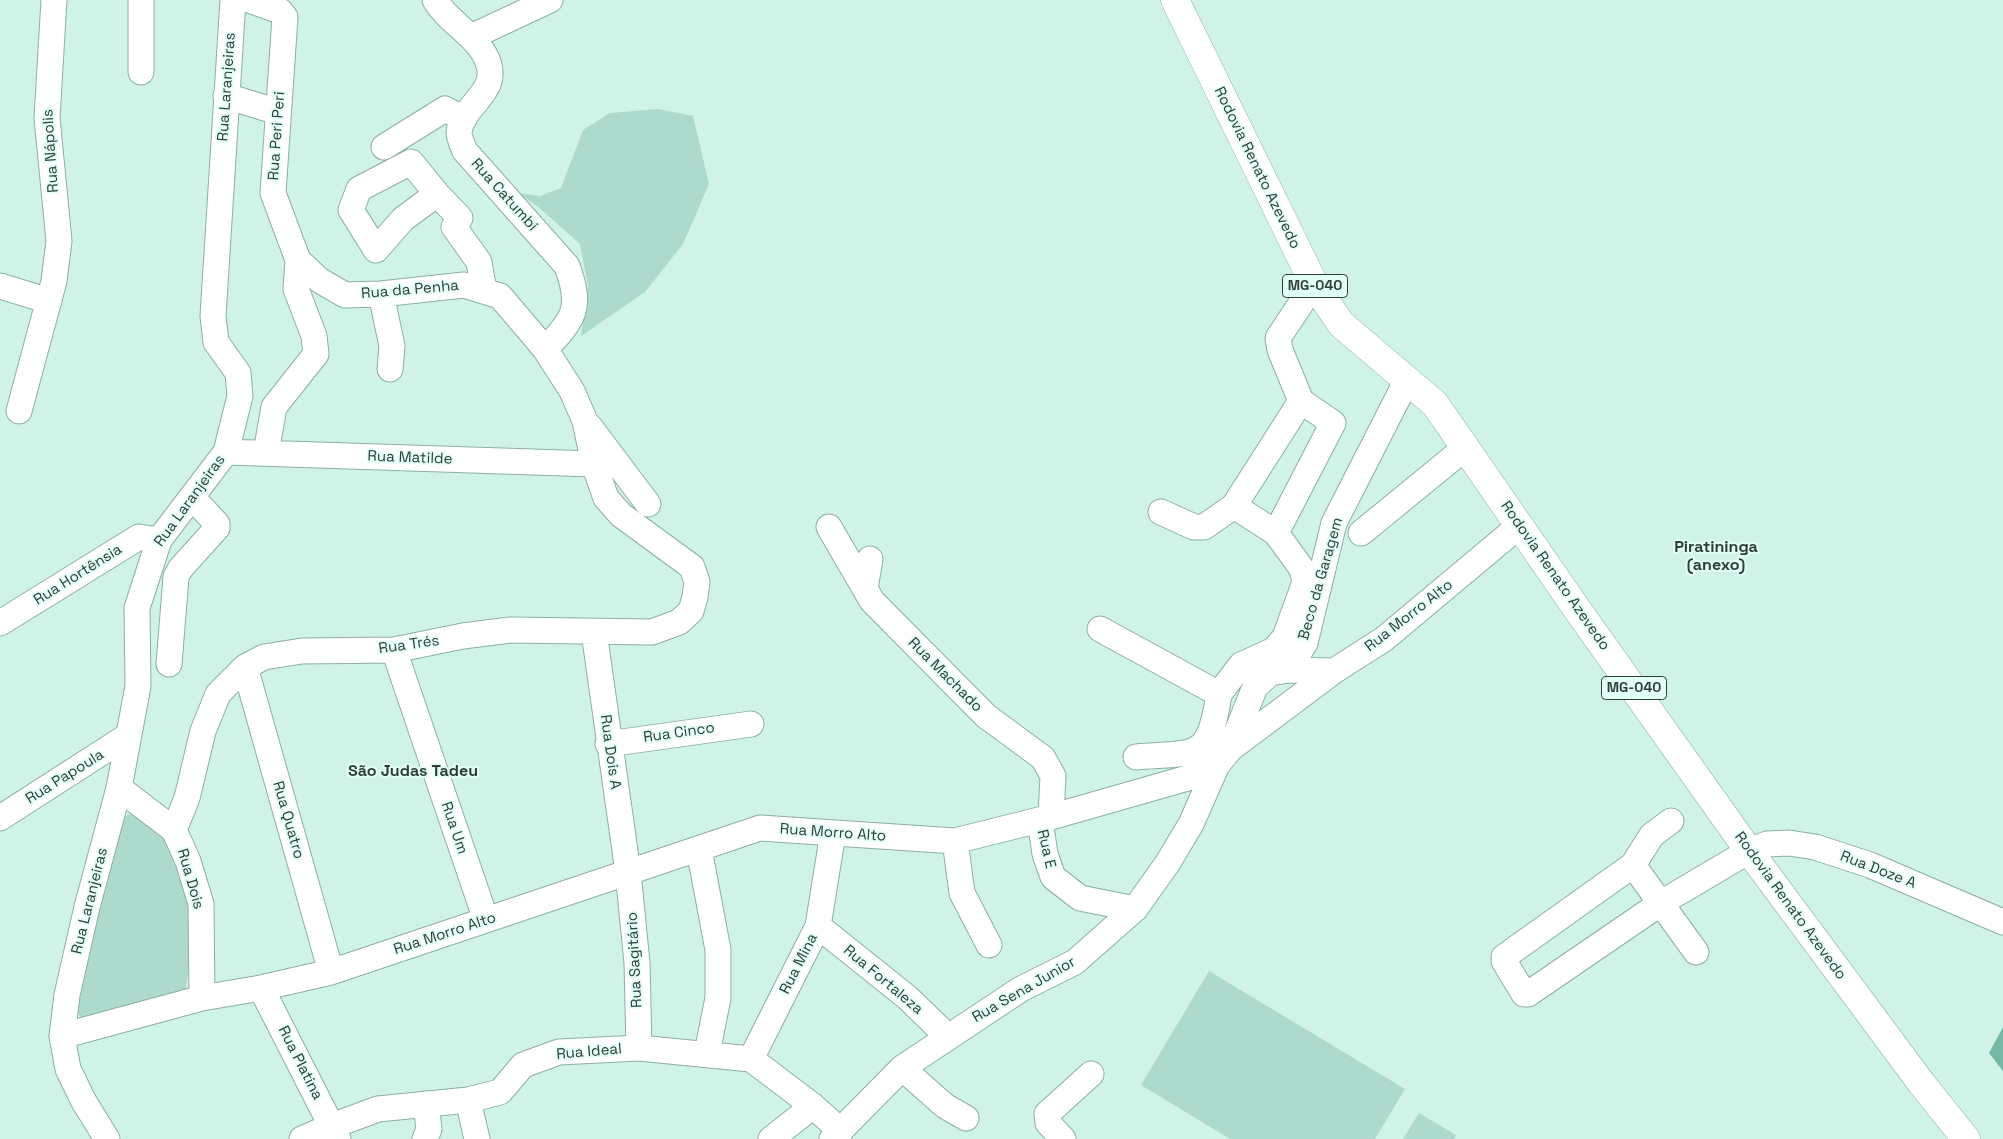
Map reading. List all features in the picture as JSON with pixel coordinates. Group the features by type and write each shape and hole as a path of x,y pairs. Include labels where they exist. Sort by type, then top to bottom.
{"main road":[{"name":"Rodovia Renato Azevedo","path":"1175,0 1314,284 1341,324 1434,404 1749,851 1966,1139"},
{"path":"1935,1100 1943,1139"}],"street":[{"name":"Rua Nápolis","path":"19,411 54,281 59,241 47,118 54,0"},
{"path":"141,72 142,0"},
{"name":"Rua Laranjeiras","path":"107,1139 83,1100 68,1069 62,1036 67,995 81,933 119,788 138,686 138,608 157,545 226,452 240,396 238,373 216,342 213,316 233,0"},
{"name":"Rua Peri Peri","path":"248,0 280,11 285,17 273,193 298,260 296,289 314,336 316,354 274,407 266,453"},
{"path":"384,147 445,109 464,119 487,90 491,76 489,63 471,37 435,0"},
{"path":"471,37 550,0"},
{"path":"226,96 278,112"},
{"name":"Rua Catumbi","path":"464,119 459,133 465,152 567,266 575,288 573,313 564,330 545,349"},
{"path":"437,194 460,218 454,227 479,262 484,291"},
{"name":"Rua da Penha","path":"298,260 319,280 345,295 381,294 464,285 500,296 545,349 572,392 585,422 594,464 606,498 621,515 692,567 697,582"},
{"path":"1276,533 1332,423 1301,402 1280,350 1278,338 1314,284"},
{"path":"0,286 49,301"},
{"path":"381,294 392,346 390,370"},
{"name":"Beco da Garagem","path":"1288,670 1305,642 1334,523 1407,380"},
{"path":"1161,512 1194,527 1204,527 1234,506 1301,402"},
{"name":"Rua da Penha","path":"585,422 648,504"},
{"path":"1361,533 1466,448"},
{"name":"Rua Matilde","path":"226,452 594,464"},
{"path":"169,664 176,577 180,569 216,528 217,524 192,496"},
{"path":"1136,757 1193,752 1208,740 1214,725 1219,694 1241,665 1274,650 1285,637 1305,582 1302,569 1276,533 1234,506"},
{"name":"Rua Morro Alto","path":"62,1036 202,998 261,988 331,972 760,828 955,841 1046,818 1191,777 1223,757 1334,670 1384,639 1520,526"},
{"name":"Rua Machado","path":"829,527 872,601 986,716 1043,758 1053,776 1046,818"},
{"name":"Rua Hortênsia","path":"0,623 139,537 157,545"},
{"path":"157,545 180,569"},
{"path":"865,590 870,559"},
{"name":"Rua Trés","path":"174,830 187,798 203,731 218,694 245,668 264,657 302,651 394,650 463,636 510,630 652,632 665,629 678,622 691,611 697,582"},
{"path":"1100,629 1219,694"},
{"name":"Rua Dois A","path":"594,632 608,744 628,872"},
{"name":"Rua Um","path":"394,650 486,920"},
{"name":"Rua Quatro","path":"245,668 331,972"},
{"path":"1223,757 1255,687 1270,673 1288,670 1334,670"},
{"name":"Rua Cinco","path":"608,744 751,724"},
{"name":"Rua Papoula","path":"0,818 129,735"},
{"name":"Rua Sena Junior","path":"837,1135 902,1068 947,1036 1022,989 1075,962 1135,909 1167,864 1191,824 1223,757"},
{"name":"Rua Dois","path":"119,788 174,830 188,860 201,904 202,998"},
{"name":"Rua E","path":"1046,818 1045,854 1053,877 1080,898 1135,909"},
{"path":"1670,821 1652,835 1633,865 1696,952"},
{"name":"Rua Mina","path":"751,1059 818,926 833,833"},
{"path":"955,841 962,893 989,944"},
{"name":"Rua Doze A","path":"1633,865 1504,958 1524,994 1528,994 1661,903 1749,851 1767,844 1782,843 1815,847 1870,865 2003,922"},
{"path":"700,849 718,950 718,998 707,1053"},
{"name":"Rua Sagitário","path":"628,872 637,963 639,1048"},
{"name":"Rua Fortaleza","path":"818,926 908,998 947,1036"},
{"name":"Rua Platina","path":"261,988 335,1132"},
{"name":"Rua Ideal","path":"302,1139 335,1132 378,1110 468,1100 500,1092 523,1065 559,1052 639,1048 707,1053 751,1059 813,1106 837,1135"},
{"path":"902,1068 945,1106 966,1118"},
{"path":"1063,1139 1048,1123 1047,1114 1092,1074"},
{"path":"468,1100 477,1139"},
{"path":"425,1139 429,1129 426,1104"},
{"path":"771,1139 813,1106"}],"green space":[{"path":"658,109 693,116 709,184 683,244 645,292 581,336 588,286 580,244 537,206 518,193 540,196 561,188 583,130 610,113"},
{"path":"134,812 163,833 197,907 185,995 84,1020 77,1013 118,820"},
{"path":"1209,971 1405,1089 1375,1139 1230,1139 1141,1085"},
{"path":"2003,1027 2003,1071 1989,1053"},
{"path":"1419,1113 1456,1135 1454,1139 1403,1139"}],"district":[{"name":"Piratininga (anexo)","path":"1716,557"},
{"name":"São Judas Tadeu","path":"413,772"}]}
